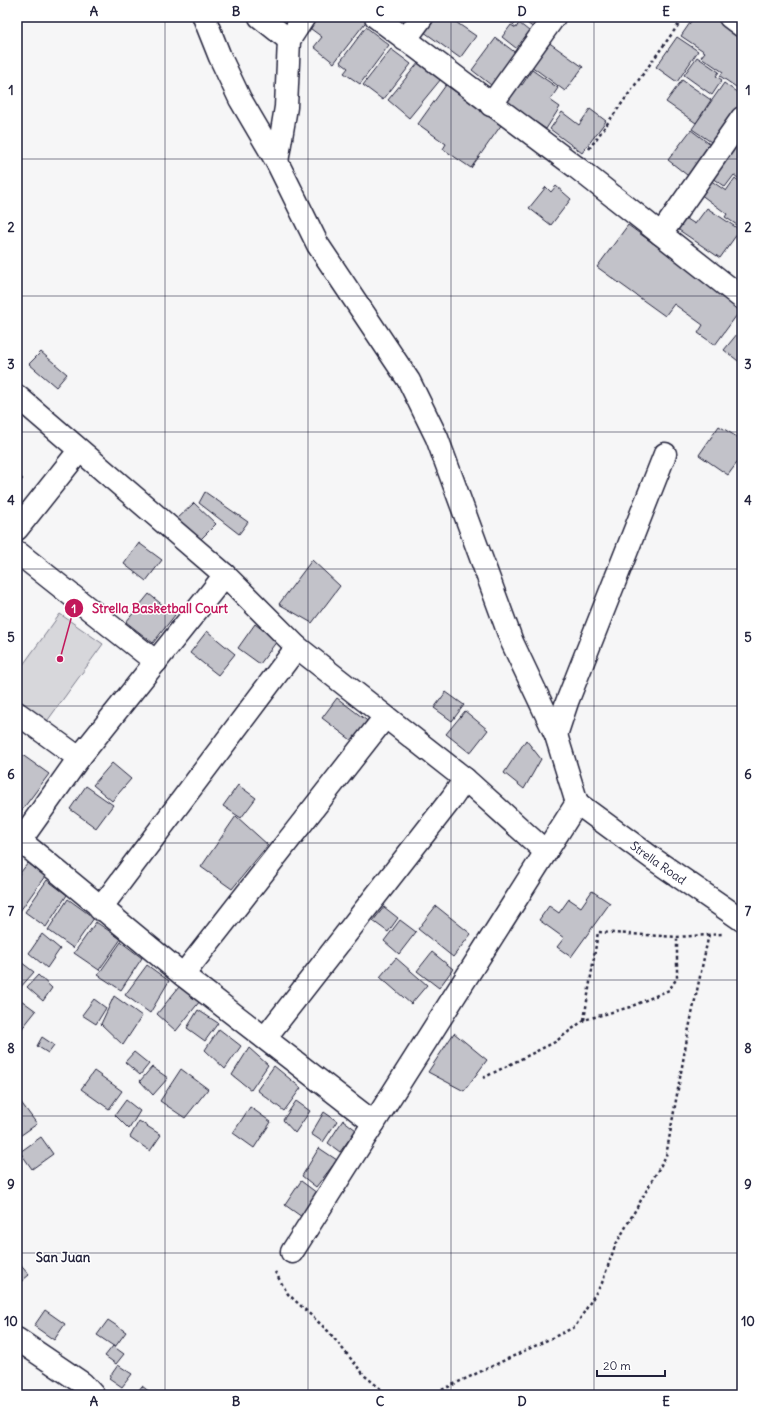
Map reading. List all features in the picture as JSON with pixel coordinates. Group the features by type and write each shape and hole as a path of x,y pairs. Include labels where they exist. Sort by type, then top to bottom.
{"street":[{"path":"204,17 220,57 240,99 277,162 318,245 409,381 433,430 512,642 556,735 577,803 292,1252"},
{"path":"260,17 289,40"},
{"path":"277,162 286,107 289,40 304,17"},
{"path":"376,17 490,105 576,167 742,298"},
{"path":"405,40 422,17"},
{"path":"490,105 554,17"},
{"path":"730,17 742,26"},
{"path":"661,234 742,118"},
{"path":"17,396 224,575 297,647 464,779 546,852"},
{"path":"17,529 79,451"},
{"path":"556,735 567,702 665,454"},
{"path":"17,552 156,662"},
{"path":"224,575 79,758 19,840 183,975 374,1123"},
{"path":"100,908 297,647"},
{"path":"17,713 79,758"},
{"path":"183,975 385,716"},
{"path":"265,1038 447,804 464,779"},
{"name":"Strella Road","path":"577,803 652,858 739,917"},
{"path":"17,1339 82,1383 93,1395"}],"path":[{"path":"576,167 684,17"},
{"path":"584,1020 598,932 677,937 709,934 735,934 739,917"},
{"path":"431,1395 575,1328 602,1283 615,1246 666,1156 688,1033 709,934"},
{"path":"483,1078 555,1042 584,1020 630,1008 669,990 677,978 677,937"},
{"path":"275,1272 288,1294 328,1331 365,1376 388,1395"}],"shaded area":[{"path":"60,614 103,644 45,724 17,703 17,673"}],"building":[{"path":"314,17 365,17 368,19 334,63 314,47 322,37 307,26"},
{"path":"428,17 451,17 450,18 476,36 460,58 420,29"},
{"path":"504,17 548,17 538,31 520,18 514,25"},
{"path":"694,17 716,17 742,35 742,91 720,76 723,72 701,57 705,52 681,36"},
{"path":"519,23 534,35 521,52 502,37 511,25 516,28"},
{"path":"366,27 389,45 360,84 344,73 348,68 340,62"},
{"path":"677,37 698,51 677,82 656,67"},
{"path":"496,38 521,57 496,89 472,70"},
{"path":"544,39 583,67 565,91 527,63"},
{"path":"391,49 411,64 383,100 363,85"},
{"path":"697,57 719,72 716,76 722,80 712,95 684,75"},
{"path":"419,62 441,79 409,118 388,100"},
{"path":"532,70 558,88 550,100 560,107 546,129 505,101 518,82 522,85"},
{"path":"682,80 711,100 696,123 666,102"},
{"path":"724,83 742,96 742,111 717,146 692,129"},
{"path":"446,85 502,124 471,168 443,149 446,144 418,124"},
{"path":"590,109 606,121 582,153 550,129 562,112 579,125"},
{"path":"691,130 715,148 692,179 668,160"},
{"path":"742,135 742,181 734,175 725,187 712,178"},
{"path":"735,178 742,184 742,225 740,227 725,217 727,214 700,194 710,180 726,191"},
{"path":"556,186 571,199 551,225 529,208 546,187 551,192"},
{"path":"707,208 740,230 720,258 676,228 684,217 695,224"},
{"path":"628,225 742,308 715,345 698,333 703,325 674,304 665,316 597,267"},
{"path":"742,255 742,265 737,261"},
{"path":"742,328 742,364 724,350"},
{"path":"41,352 67,374 56,387 29,364"},
{"path":"719,426 742,440 742,456 728,475 699,455"},
{"path":"17,474 23,479 17,485"},
{"path":"205,492 248,522 239,534 199,503"},
{"path":"194,503 216,524 201,539 176,520"},
{"path":"139,543 162,560 146,581 124,564"},
{"path":"312,560 340,586 312,623 279,604"},
{"path":"149,594 175,615 153,643 126,622"},
{"path":"255,624 277,641 260,664 238,648"},
{"path":"207,631 235,654 218,675 190,653"},
{"path":"446,692 464,705 452,721 434,708"},
{"path":"337,698 370,723 355,743 322,718"},
{"path":"465,711 488,730 470,753 446,734"},
{"path":"526,740 541,759 524,789 504,773"},
{"path":"21,754 49,774 22,810 17,806 17,759"},
{"path":"112,763 131,779 112,801 93,785"},
{"path":"238,785 256,798 241,818 223,806"},
{"path":"86,786 113,805 96,828 70,809"},
{"path":"236,816 268,845 232,889 201,867"},
{"path":"17,857 21,860 17,866"},
{"path":"28,863 45,876 20,911 17,909 17,877"},
{"path":"47,880 67,895 46,927 25,912"},
{"path":"592,891 610,903 571,957 557,947 564,938 539,920 549,906 559,913 569,899 581,907"},
{"path":"68,899 94,918 73,948 48,930"},
{"path":"436,906 471,934 453,957 418,929"},
{"path":"384,907 398,918 388,932 373,921"},
{"path":"400,920 416,932 399,954 384,941"},
{"path":"96,922 121,939 99,970 74,953"},
{"path":"42,934 60,949 47,968 29,953"},
{"path":"121,942 142,958 121,990 98,975"},
{"path":"432,952 453,969 439,988 417,971"},
{"path":"396,958 427,985 411,1004 380,977"},
{"path":"17,959 34,972 19,989 17,987"},
{"path":"147,965 169,981 150,1013 125,995"},
{"path":"38,975 52,988 43,1001 27,987"},
{"path":"179,987 200,1001 176,1031 157,1014"},
{"path":"114,996 142,1016 123,1045 101,1024"},
{"path":"94,999 106,1008 96,1024 82,1015"},
{"path":"21,1000 36,1011 20,1031 17,1029 17,1005"},
{"path":"198,1010 218,1023 205,1041 187,1028"},
{"path":"219,1029 241,1046 225,1069 205,1050"},
{"path":"454,1033 487,1060 464,1091 428,1072"},
{"path":"42,1037 54,1045 48,1053 37,1046"},
{"path":"249,1048 268,1065 251,1090 232,1075"},
{"path":"134,1052 149,1064 140,1075 125,1062"},
{"path":"274,1066 301,1088 284,1111 257,1090"},
{"path":"152,1067 168,1078 153,1095 140,1081"},
{"path":"181,1069 208,1089 185,1118 160,1101"},
{"path":"94,1071 122,1091 109,1109 81,1089"},
{"path":"126,1100 140,1111 129,1129 115,1115"},
{"path":"20,1101 37,1124 17,1138 17,1104"},
{"path":"296,1101 310,1111 295,1133 283,1120"},
{"path":"250,1107 271,1122 254,1148 233,1133"},
{"path":"324,1112 337,1121 323,1142 311,1134"},
{"path":"343,1120 356,1130 340,1152 328,1143"},
{"path":"139,1121 161,1135 150,1151 130,1137"},
{"path":"41,1137 53,1154 32,1169 20,1152"},
{"path":"319,1148 337,1160 316,1187 302,1176"},
{"path":"301,1181 317,1193 302,1217 285,1205"},
{"path":"17,1261 29,1275 17,1285"},
{"path":"45,1310 65,1324 54,1340 34,1326"},
{"path":"108,1320 126,1332 115,1347 97,1335"},
{"path":"113,1346 124,1354 116,1364 105,1356"},
{"path":"118,1365 132,1374 122,1387 109,1378"},
{"path":"142,1386 151,1393 150,1395 135,1395"}],"place":[{"name":"Strella Basketball Court","path":"60,659"}],"district":[{"name":"San Juan","path":"63,1257"}]}
